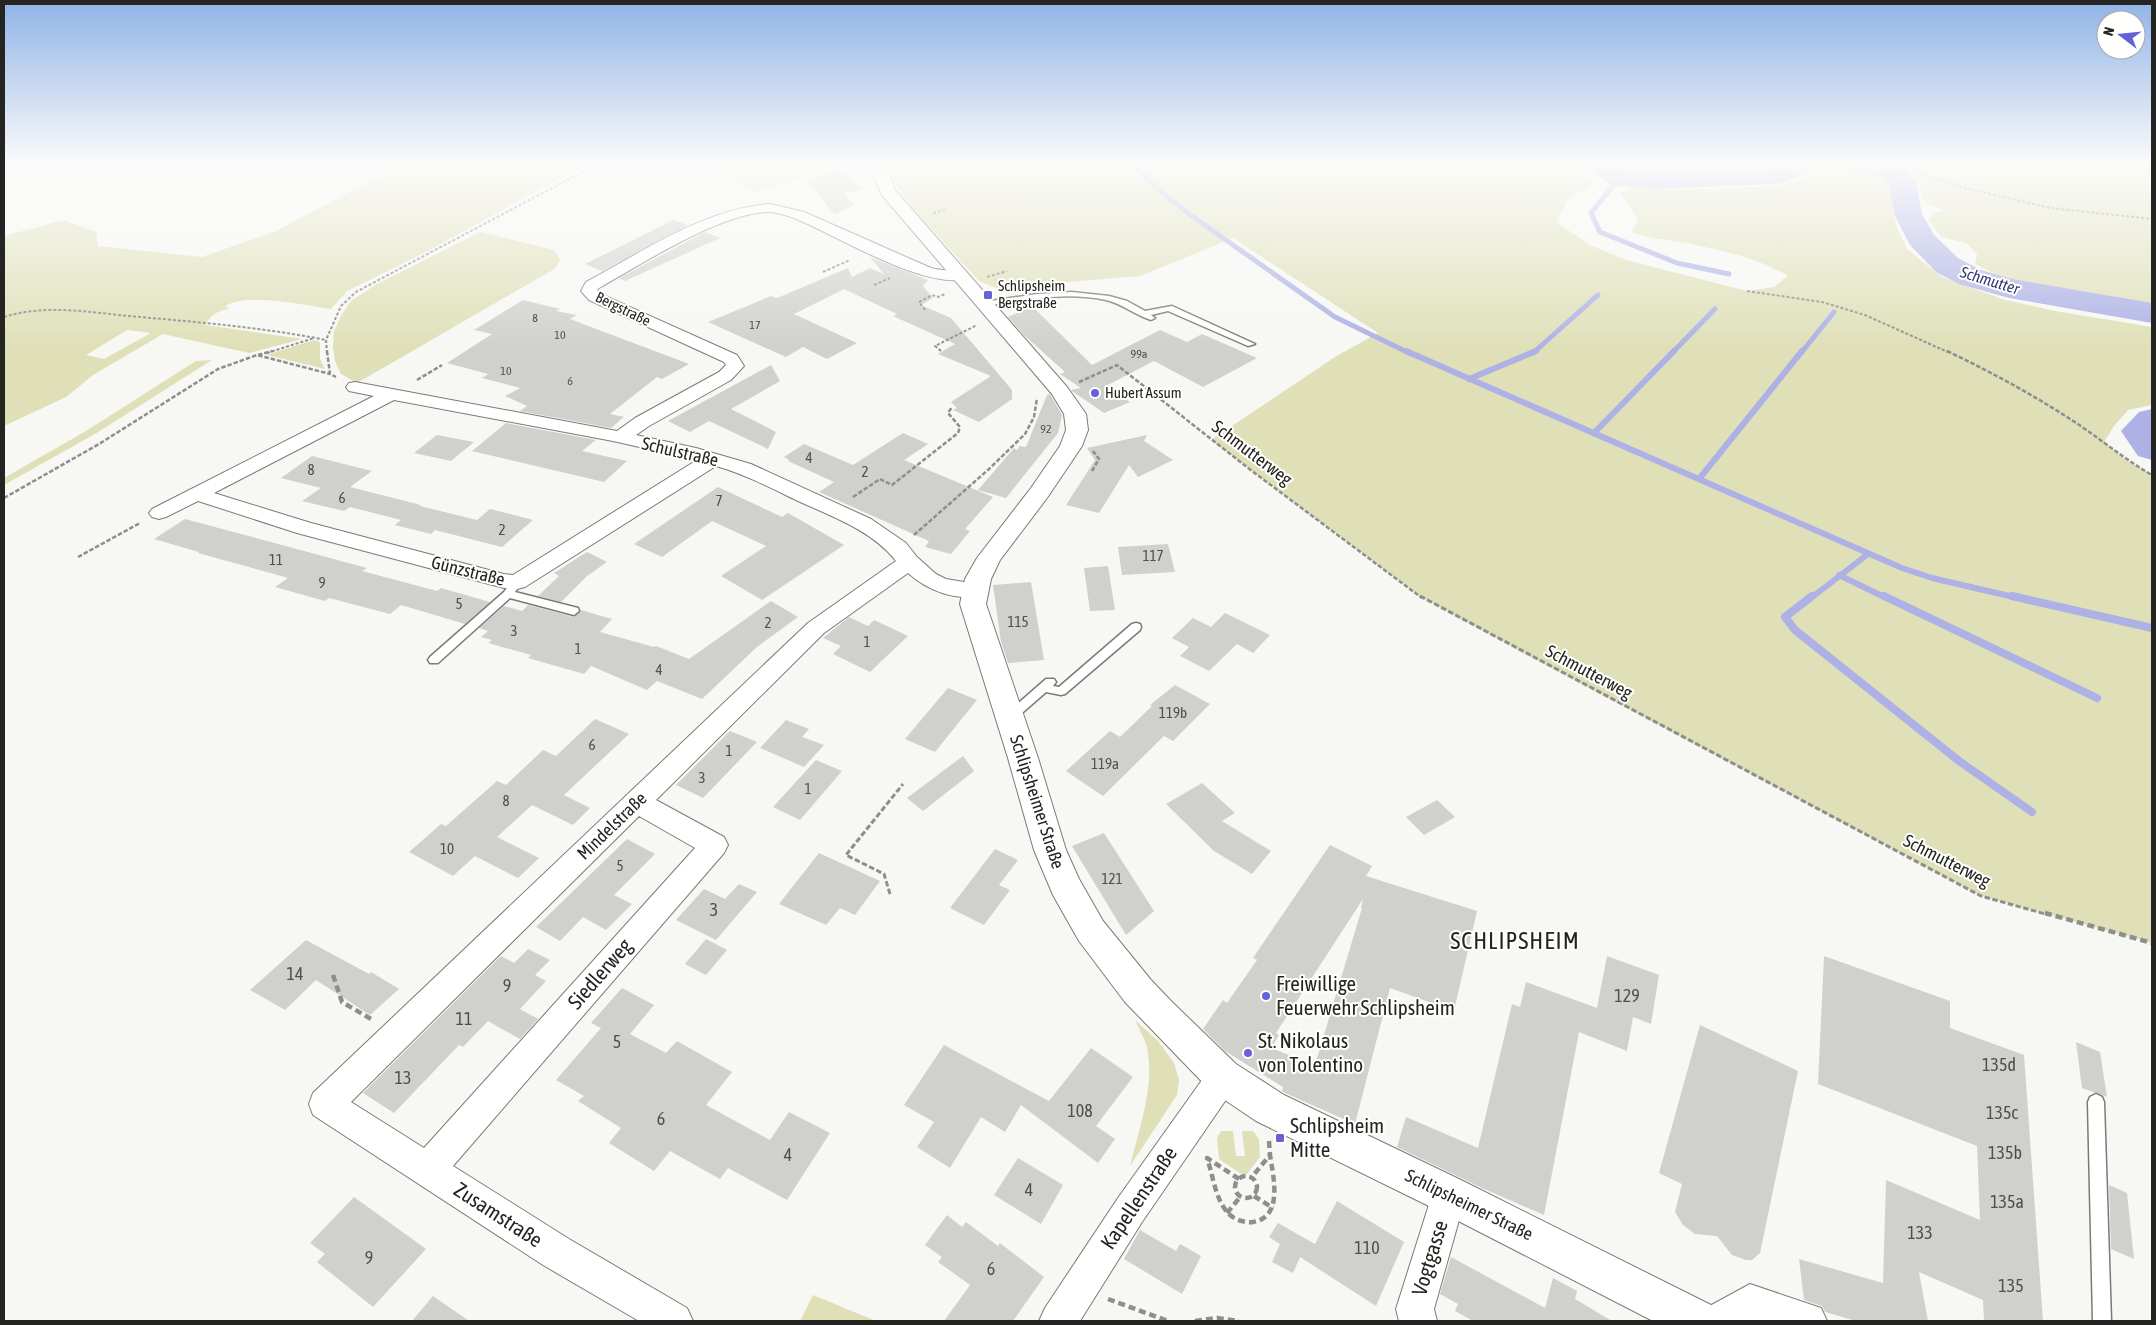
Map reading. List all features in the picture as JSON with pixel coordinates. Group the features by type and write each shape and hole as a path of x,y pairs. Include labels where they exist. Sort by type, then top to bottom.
{"street":[{"name":"Bergstraße","path":"620,438 642,422 725,376 735,366 731,359 596,297 589,291 592,285 709,225"},
{"name":"Bergstraße","path":"822,225 925,271 942,276 960,276"},
{"name":"Schlipsheimer Straße","path":"916,225 984,304 1049,393 1075,414 1077,430 1070,446 1039,493 989,558 974,590 973,604 976,619 1050,850 1065,885 1091,930 1138,991 1223,1076 1270,1108 1341,1144 1449,1194 1698,1321"},
{"name":"Schulstraße","path":"355,388 620,438 714,458 744,468 836,509 864,524 903,555 928,579 941,586 974,590"},
{"path":"158,513 392,394"},
{"name":"Günzstraße","path":"196,494 304,528 504,581 512,588 714,458"},
{"name":"Mindelstraße","path":"326,1104 816,628 903,555"},
{"name":"Siedlerweg","path":"427,1170 714,845 636,802"},
{"name":"Kapellenstraße","path":"1058,1321 1130,1210 1223,1076"},
{"name":"Zusamstraße","path":"326,1104 556,1252 674,1321"},
{"name":"Vogtgasse","path":"1418,1321 1415,1309 1449,1194"},
{"path":"1719,1321 1750,1303 1808,1321"}],"lane":[{"path":"984,304 1073,293 1126,304 1148,316 1169,308 1251,344"},
{"path":"434,660 512,588 574,611"},
{"path":"1009,718 1048,684 1061,690 1136,627"},
{"path":"2096,1102 2102,1321"}],"path":[{"path":"330,374 326,340 341,306 356,292 481,225"},
{"path":"1747,291 1822,302 1865,316 1944,350 1997,375 2069,418 2127,460 2152,475"},
{"path":"925,310 919,302 932,295 941,296"},
{"path":"4,318 11,314 43,310 76,311 185,321 326,340"},
{"path":"941,351 935,346 978,324"},
{"path":"4,498 99,444 218,369 314,338"},
{"path":"257,355 330,374 355,388"},
{"name":"Schmutterweg","path":"1049,393 1117,365 1248,468 1421,597 1981,896 2152,943"},
{"path":"903,555 1025,434 1049,393"},
{"path":"848,500 880,479 892,485 958,433 960,427 948,413 952,406"},
{"path":"1090,448 1099,459 1092,471"},
{"path":"78,556 158,513"},
{"path":"890,894 884,874 846,855 903,784"},
{"path":"333,975 342,1002 398,1035"},
{"path":"1239,1179 1207,1158 1221,1200 1228,1213 1239,1220 1259,1221 1273,1208 1275,1190 1270,1155 1250,1178"},
{"path":"1245,1176 1250,1178 1257,1189 1254,1196 1248,1198 1241,1196 1236,1188 1239,1179 1245,1176"},
{"path":"1228,1213 1241,1196"},
{"path":"1254,1196 1273,1208"},
{"path":"1079,1288 1168,1321"},
{"path":"1195,1321 1217,1318 1239,1321"}],"green space":[{"path":"46,225 77,225 96,232 98,246 202,257 276,231 288,225 475,225 428,251 347,291 331,309 276,301 247,300 225,306 229,309 215,314 205,325 302,339 249,353 163,334 93,375 66,397 4,426 4,236","holes":["127,330 151,333 104,359 86,355"]},
{"path":"928,225 1560,225 1590,245 1626,260 1747,291 1774,287 1788,276 1776,269 1738,255 1712,248 1639,235 1632,232 1635,225 1896,225 1907,249 1942,277 2002,299 2055,311 2152,327 2152,405 2128,410 2114,426 2104,442 2127,461 2152,475 2152,943 1981,896 1542,663 1421,597 1211,440 1335,357 1378,333 1233,238 1140,276 996,288 979,281"},
{"path":"1932,225 2152,225 2152,307 2010,282 1975,264 1977,254 1967,243 1941,237"},
{"path":"480,232 554,250 560,260 556,268 357,383 341,374 335,361 333,347 334,331 351,301 375,285"},
{"path":"314,340 320,342 320,359 325,369 267,355"},
{"path":"212,360 95,434 4,485 4,478 86,431 196,361"},
{"path":"1135,1020 1158,1041 1174,1063 1179,1080 1177,1095 1130,1166 1145,1107 1149,1077 1147,1048"},
{"path":"1221,1131 1233,1131 1236,1156 1245,1156 1242,1131 1253,1131 1259,1139 1260,1157 1247,1174 1241,1174 1219,1159 1217,1138"},
{"path":"813,1295 876,1321 800,1321"}],"building":[{"path":"663,225 688,225 602,271 585,264"},
{"path":"705,232 720,238 625,281 619,278"},
{"path":"870,257 928,280 923,286 933,298 921,305 951,318 1012,390 1012,399 979,422 953,410 957,408 951,402 991,376 938,354 955,344 893,316 897,314 844,289 794,314 857,343 827,359 803,347 786,357 708,322 771,296 777,298 848,268 852,277 870,268 884,274"},
{"path":"523,300 560,309 556,311 577,315 570,319 689,364 662,379 657,377 610,414 624,417 611,428 520,411 527,406 505,396 520,388 482,378 488,374 447,363 492,334 474,330"},
{"path":"1029,307 1034,308 1092,365 1160,330 1187,342 1202,334 1257,358 1203,387 1154,361 1106,386 1130,402 1104,413 1071,390 1081,388 1060,374 1065,372 1024,335 1008,317"},
{"path":"771,365 780,381 731,409 776,432 768,449 709,421 690,432 668,421"},
{"path":"1050,394 1062,415 1058,433 1006,498 978,490 1014,448 1017,450 1020,446 1026,447 1047,395"},
{"path":"506,423 596,440 582,451 627,461 604,482 472,451"},
{"path":"903,433 928,444 904,460 993,497 965,529 970,531 951,554 925,547 929,541 819,492 834,482 788,461 784,457 804,444 853,465"},
{"path":"437,435 474,442 451,461 414,453"},
{"path":"1147,435 1144,441 1173,460 1138,477 1129,465 1099,513 1066,505 1095,460 1087,448"},
{"path":"312,456 372,471 350,487 421,505 408,515 420,506 477,520 490,509 533,520 502,547 435,530 431,534 395,525 401,520 350,507 344,511 302,501 321,488 281,478"},
{"path":"718,487 782,517 788,513 844,545 762,600 721,576 766,546 712,521 662,557 634,544"},
{"path":"185,519 367,568 362,571 437,591 441,588 490,602 465,624 401,605 390,614 329,598 325,601 275,587 288,578 154,539"},
{"path":"1168,544 1175,572 1122,575 1118,547"},
{"path":"587,552 607,562 587,576 561,602 538,596 559,576 554,573"},
{"path":"1108,566 1115,610 1090,611 1084,568"},
{"path":"1031,582 1044,660 1008,663 1001,642 993,585"},
{"path":"771,601 798,617 757,647 702,699 657,681 647,690 591,666 584,674 528,658 531,655 488,643 492,640 481,637 488,631 479,628 504,606 522,611 528,605 574,617 581,610 612,619 600,632 656,646 689,659"},
{"path":"1225,613 1270,635 1253,653 1237,644 1209,671 1180,656 1189,647 1172,638 1193,618 1211,627"},
{"path":"849,617 868,626 874,620 908,636 870,672 833,654 841,646 823,638"},
{"path":"1175,685 1210,704 1173,741 1164,736 1103,796 1066,771 1110,731 1120,737 1152,706 1150,705"},
{"path":"948,688 977,700 935,752 905,739"},
{"path":"595,719 629,734 564,795 590,808 573,825 532,805 497,837 539,858 518,878 475,856 453,876 409,852 441,824 446,826 497,781 506,785 543,750 556,756"},
{"path":"786,720 809,729 802,737 824,745 804,767 760,748"},
{"path":"730,731 757,742 703,798 676,785"},
{"path":"963,756 974,771 923,811 907,798"},
{"path":"816,760 842,771 800,820 773,807"},
{"path":"1202,783 1235,813 1222,821 1271,851 1252,874 1214,851 1166,804"},
{"path":"1437,800 1455,817 1424,835 1406,817"},
{"path":"1104,833 1154,911 1126,935 1072,846"},
{"path":"627,839 655,854 614,895 632,904 606,930 583,917 560,941 536,927"},
{"path":"1330,845 1372,866 1366,876 1477,911 1454,1011 1390,988 1355,1124 1285,1093 1282,1091 1283,1087 1225,1051 1203,1029 1223,1000 1227,1003 1257,960 1253,958","holes":["1363,899 1315,1065 1271,1048 1279,1035 1276,1033"]},
{"path":"995,849 1018,860 999,885 1010,890 984,925 950,908"},
{"path":"819,853 880,881 855,915 840,908 826,925 779,904"},
{"path":"739,884 757,892 716,940 676,920 704,889 725,899"},
{"path":"706,939 727,950 706,975 685,964"},
{"path":"306,940 369,974 371,972 399,989 370,1015 316,980 285,1010 250,990"},
{"path":"528,949 550,960 535,975 546,981 520,1009 538,1019 520,1039 488,1021 463,1047 459,1045 394,1113 363,1093 501,956 514,963"},
{"path":"1607,956 1659,975 1651,1024 1633,1017 1627,1051 1579,1032 1544,1215 1482,1188 1397,1147 1406,1117 1478,1148 1512,1004 1520,1007 1526,982 1597,1008"},
{"path":"1824,956 1950,1001 1950,1028 2024,1055 2043,1321 1984,1321 1983,1300 1919,1272 1928,1321 1856,1321 1825,1312 1822,1306 1804,1300 1799,1259 1883,1283 1886,1180 1980,1220 1977,1146 1818,1084"},
{"path":"622,988 654,1005 630,1034 666,1053 677,1041 732,1072 706,1105 770,1140 789,1112 830,1133 787,1200 728,1168 720,1179 670,1151 654,1171 609,1143 621,1128 578,1101 584,1096 556,1080 601,1028 591,1023"},
{"path":"1700,1025 1798,1071 1760,1253 1752,1260 1732,1255 1717,1236 1695,1234 1683,1225 1675,1212 1682,1184 1659,1173"},
{"path":"2076,1042 2100,1052 2107,1097 2082,1088"},
{"path":"944,1045 1049,1101 1091,1048 1133,1077 1096,1126 1115,1139 1098,1163 1021,1105 1005,1132 981,1117 950,1168 917,1147 934,1122 904,1105"},
{"path":"1018,1158 1063,1185 1041,1224 994,1195"},
{"path":"2109,1185 2127,1193 2134,1259 2111,1249"},
{"path":"354,1197 426,1249 373,1307 317,1262 325,1254 310,1243"},
{"path":"1337,1201 1404,1242 1376,1306 1300,1257 1293,1273 1272,1262 1280,1244 1269,1237 1278,1223 1315,1244"},
{"path":"947,1215 962,1227 966,1222 998,1246 1000,1243 1044,1277 1013,1321 944,1321 970,1285 938,1262 942,1257 925,1245"},
{"path":"1140,1230 1176,1251 1180,1244 1201,1256 1182,1294 1124,1259"},
{"path":"1451,1257 1545,1308 1553,1278 1577,1291 1575,1299 1612,1321 1473,1321 1455,1311 1458,1304 1440,1294"},
{"path":"433,1296 469,1321 412,1321"}],"waterway":[{"path":"1205,225 1335,317 1409,353"},
{"path":"1597,225 1600,232 1677,263 1729,274"},
{"name":"Schmutter","path":"1914,225 1921,239 1947,265 1970,277 2009,288 2152,313"},
{"path":"1535,352 1598,295"},
{"path":"1672,353 1715,309"},
{"path":"1801,353 1834,312"},
{"path":"1406,351 1470,379"},
{"path":"1594,433 1674,351"},
{"path":"1699,479 1802,351"},
{"path":"1470,379 1535,352"},
{"path":"1470,379 1902,568 1932,578 2018,598"},
{"name":"Schmutter","path":"2152,420 2140,431 2152,448"},
{"path":"1840,576 1868,554"},
{"path":"1811,598 1840,576"},
{"path":"1840,576 1886,598"},
{"path":"1812,596 1785,617 1795,630 1959,761 2032,812"},
{"path":"1884,596 2097,698"},
{"path":"2012,596 2152,628"}],"place":[{"name":"Schlipsheim Bergstraße","path":"988,295"},
{"name":"Hubert Assum","path":"1095,393"},
{"name":"Freiwillige Feuerwehr Schlipsheim","path":"1266,996"},
{"name":"St. Nikolaus von Tolentino","path":"1248,1053"},
{"name":"Schlipsheim Mitte","path":"1280,1138"}],"district":[{"name":"SCHLIPSHEIM","path":"1515,941"}]}
